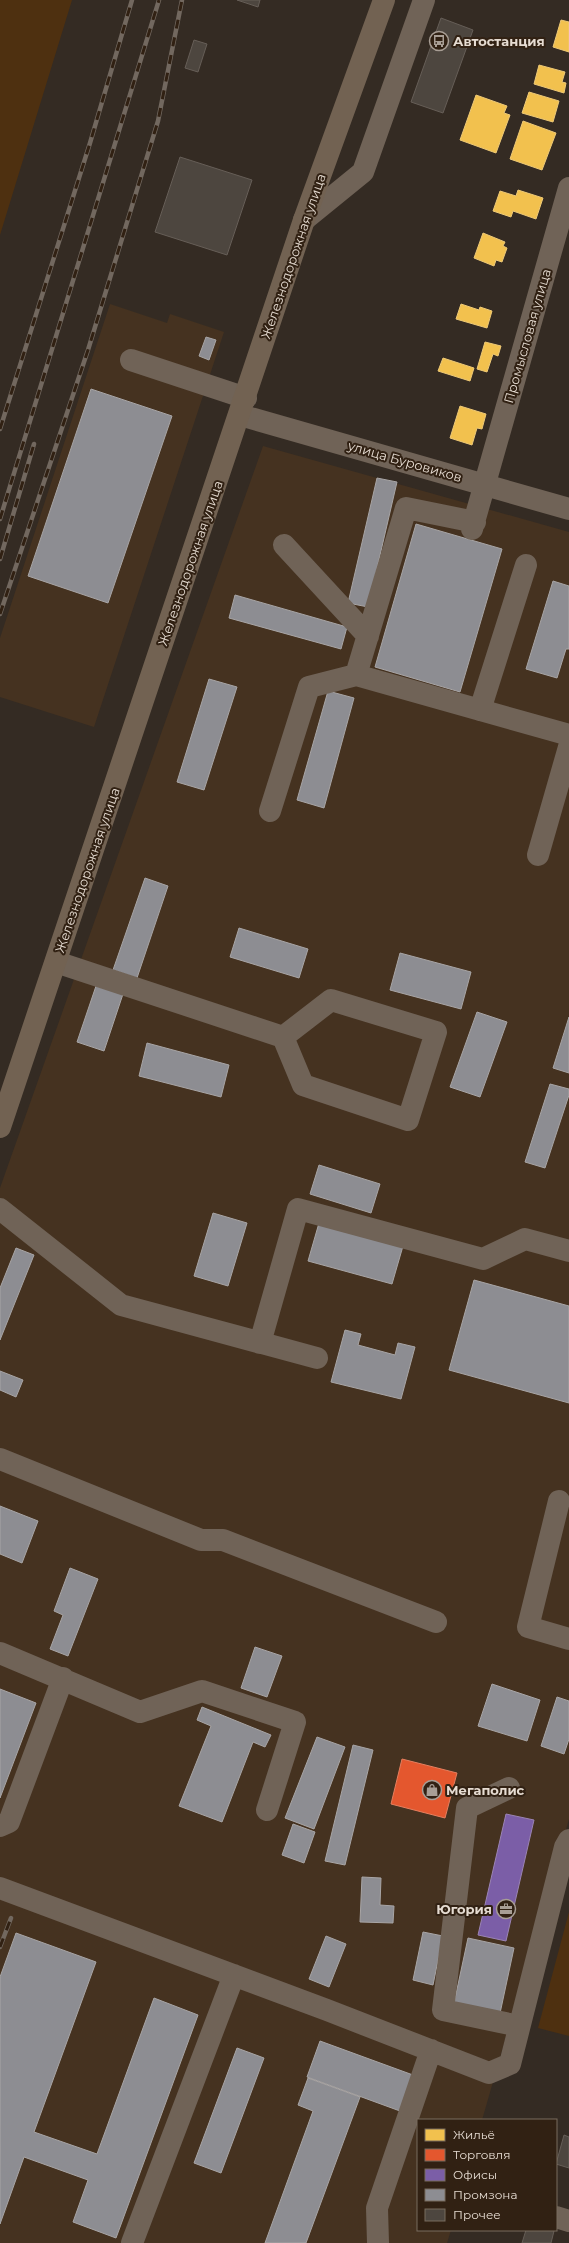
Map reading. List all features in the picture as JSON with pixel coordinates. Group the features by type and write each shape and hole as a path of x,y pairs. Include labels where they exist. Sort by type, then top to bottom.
{"main road":[{"name":"Железнодорожная улица","path":"0,1127 243,406 304,220 384,0"}],"street":[{"path":"304,220 363,172 424,0"},
{"name":"Промысловая улица","path":"368,636 406,508 473,525 569,188"},
{"name":"улица Буровиков","path":"131,360 243,406 569,509"},
{"path":"284,545 368,636 356,675"},
{"path":"480,710 526,565"},
{"path":"270,811 309,687 356,675 569,735"},
{"path":"538,855 569,748"},
{"path":"56,962 283,1037 303,1085 408,1120 436,1032 331,1000 283,1037"},
{"path":"0,1208 121,1305 317,1358"},
{"path":"260,1343 298,1209 483,1259 525,1239 569,1251"},
{"path":"0,1459 201,1540 223,1540 436,1622"},
{"path":"559,1502 528,1626 569,1639"},
{"path":"0,1653 63,1678 140,1712 202,1691 295,1722 267,1810"},
{"path":"0,1826 9,1822 63,1678"},
{"path":"510,1788 467,1808 443,2010 519,2026"},
{"path":"0,1888 234,1975 489,2073 510,2064 565,1847 569,1840"},
{"path":"132,2243 234,1975"},
{"path":"378,2243 377,2208 431,2050"},
{"path":"557,2217 569,2221"}],"shaded area":[{"path":"0,0 72,0 0,235"},
{"path":"110,304 167,323 170,314 224,332 94,727 0,697 0,638"},
{"path":"263,446 569,532 569,1819 482,2119 417,2119 417,2231 451,2231 447,2243 0,2243 0,1188"},
{"path":"569,1912 569,2036 538,2028"}],"building: Жильё":[{"path":"561,20 569,22 569,52 553,47"},
{"path":"539,65 565,72 562,82 566,83 564,93 534,84"},
{"path":"529,92 559,101 553,122 522,113"},
{"path":"476,95 507,106 504,113 510,115 496,153 460,140"},
{"path":"523,121 556,133 542,170 510,159"},
{"path":"518,190 543,198 536,219 513,211 511,217 493,211 500,191 516,196"},
{"path":"483,233 505,242 503,246 507,248 502,262 496,260 494,266 474,258"},
{"path":"461,304 479,310 480,307 492,311 487,328 456,319"},
{"path":"485,342 501,346 498,356 493,354 487,372 477,369"},
{"path":"443,358 474,368 470,381 438,371"},
{"path":"460,406 486,414 482,429 477,428 472,445 450,438"}],"building: Торговля":[{"path":"402,1759 457,1773 445,1818 391,1804"}],"building: Офисы":[{"path":"506,1814 534,1820 506,1941 478,1935"}],"building: Промзона":[{"path":"206,337 216,340 209,360 199,356"},
{"path":"91,389 172,416 108,603 28,576"},
{"path":"377,478 397,482 368,607 348,603"},
{"path":"416,524 502,549 460,692 375,667"},
{"path":"553,581 569,586 569,649 566,649 557,678 526,669"},
{"path":"235,595 347,627 341,649 229,618"},
{"path":"209,679 237,687 204,790 177,782"},
{"path":"328,691 354,698 324,808 297,800"},
{"path":"145,878 168,886 137,978 113,970"},
{"path":"239,928 308,949 299,978 230,957"},
{"path":"400,953 471,972 461,1009 390,990"},
{"path":"96,986 123,994 104,1051 77,1042"},
{"path":"477,1012 507,1022 480,1097 450,1087"},
{"path":"569,1017 569,1073 553,1068"},
{"path":"147,1043 229,1065 221,1097 139,1076"},
{"path":"550,1084 569,1089 569,1095 545,1168 525,1162"},
{"path":"319,1165 380,1184 371,1213 310,1194"},
{"path":"213,1213 247,1223 228,1286 194,1276"},
{"path":"319,1223 403,1246 392,1284 308,1261"},
{"path":"16,1248 34,1255 0,1340 0,1288"},
{"path":"474,1280 569,1306 569,1403 449,1370"},
{"path":"345,1330 361,1334 358,1345 395,1355 398,1343 415,1347 401,1399 331,1382"},
{"path":"0,1371 23,1380 16,1397 0,1390"},
{"path":"0,1506 38,1521 22,1563 0,1554"},
{"path":"70,1568 98,1579 68,1656 50,1649 63,1615 54,1611"},
{"path":"255,1647 282,1656 267,1697 241,1688"},
{"path":"492,1684 540,1700 527,1741 478,1726"},
{"path":"0,1689 36,1703 0,1798"},
{"path":"557,1697 569,1701 569,1739 564,1754 541,1746"},
{"path":"202,1707 271,1735 265,1747 253,1742 222,1822 179,1806 211,1726 197,1720"},
{"path":"317,1737 345,1747 314,1829 285,1818"},
{"path":"353,1745 373,1750 345,1865 325,1861"},
{"path":"293,1824 315,1832 304,1863 282,1855"},
{"path":"362,1877 381,1878 380,1905 394,1906 393,1923 360,1922"},
{"path":"423,1932 443,1936 433,1985 413,1980"},
{"path":"16,1933 96,1962 34,2132 97,2154 154,1998 198,2015 116,2238 73,2222 88,2180 24,2157 0,2224 0,1977"},
{"path":"326,1936 346,1944 329,1987 309,1979"},
{"path":"468,1938 514,1948 499,2018 453,2008"},
{"path":"320,2041 413,2075 400,2111 307,2077"},
{"path":"237,2048 264,2058 221,2173 194,2163"},
{"path":"308,2078 360,2097 306,2243 265,2243 313,2111 298,2105"}],"building: Прочее":[{"path":"237,0 260,0 258,7"},
{"path":"441,18 473,30 443,113 411,102"},
{"path":"194,40 207,44 198,72 185,68"},
{"path":"180,157 252,180 227,255 155,232"},
{"path":"564,2135 569,2137 569,2168 557,2164"},
{"path":"526,2231 554,2231 551,2243 522,2243"}],"railway":[{"path":"0,429 90,143 132,0"},
{"path":"0,519 159,0"},
{"path":"0,614 88,350 158,121 182,0"},
{"path":"0,559 34,444"},
{"path":"0,1947 11,1918"}],"place":[{"name":"Автостанция","path":"439,41"},
{"name":"Мегаполис","path":"432,1790"},
{"name":"Югория","path":"506,1909"}]}
